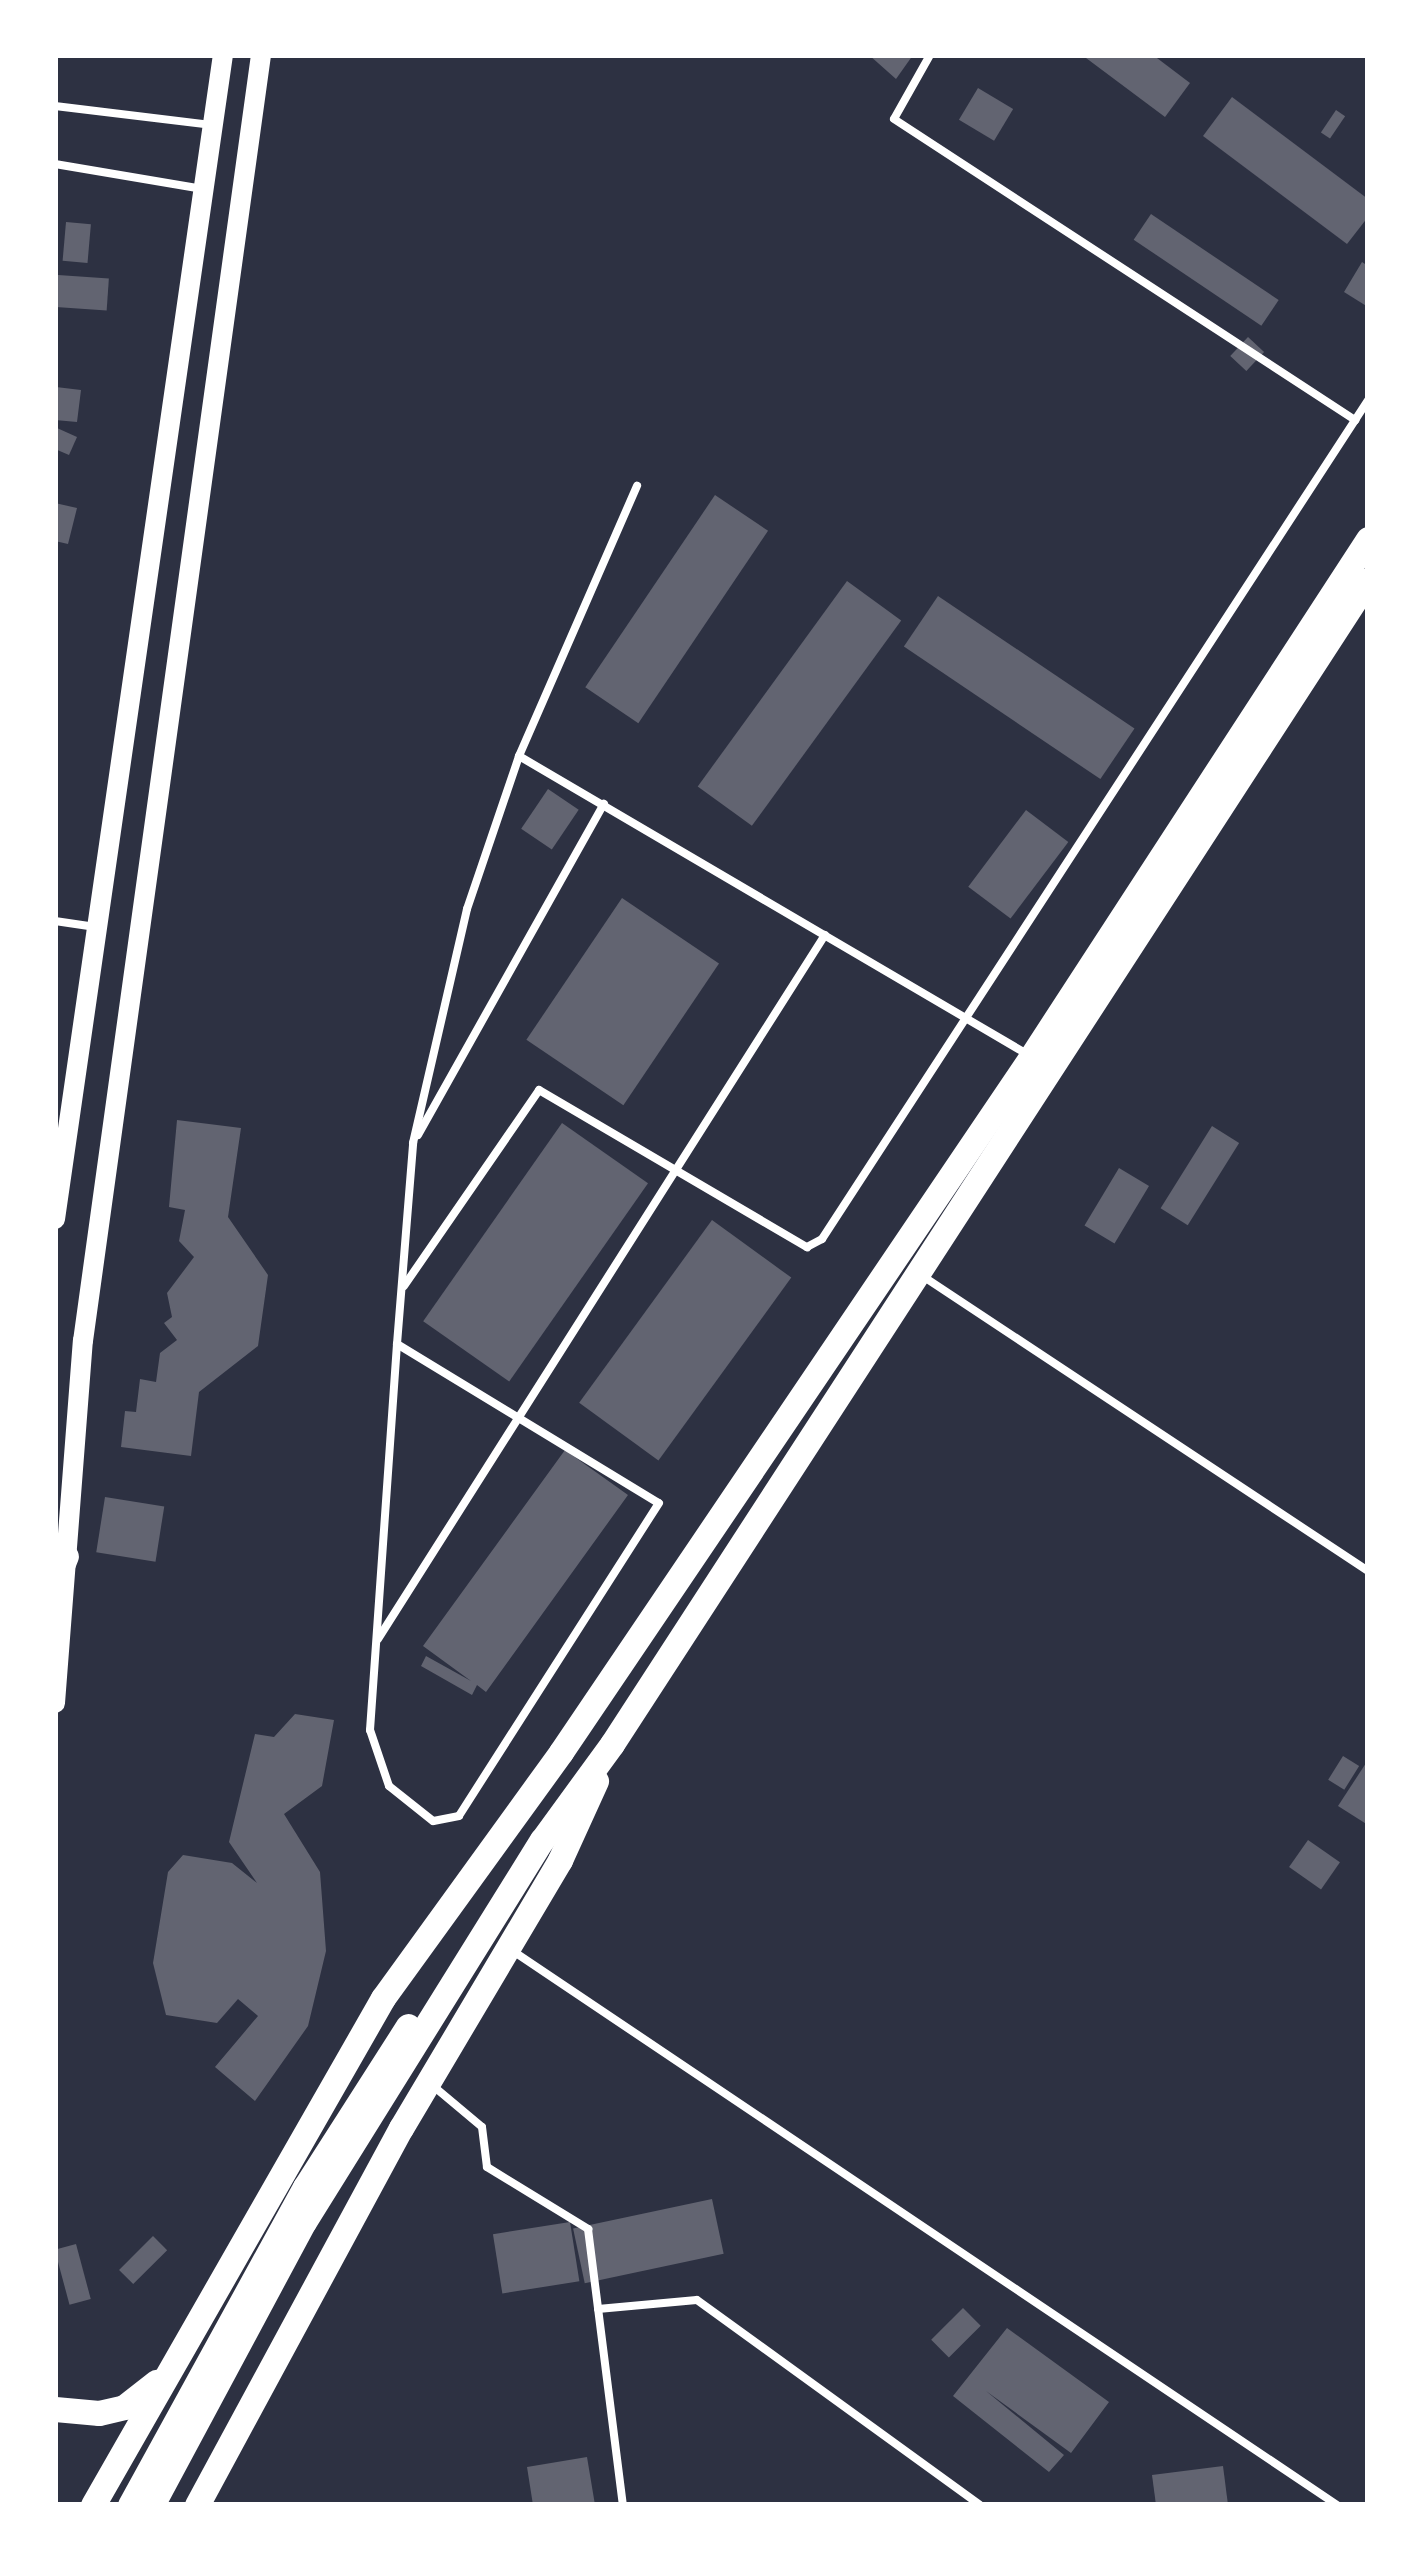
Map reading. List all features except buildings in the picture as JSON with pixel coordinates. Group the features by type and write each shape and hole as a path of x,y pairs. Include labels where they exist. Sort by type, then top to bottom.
{"main road":[{"path":"55,1219 223,55"},
{"path":"55,1702 83,1341 260,55"},
{"path":"93,2505 330,2080 438,1916 561,1752 1031,1057 1368,539"},
{"path":"152,2505 304,2222 542,1840 612,1744 1368,580"},
{"path":"55,1583 66,1556"},
{"path":"197,2505 429,2082 510,1949 612,1744"},
{"path":"130,2505 306,2187 523,1848 561,1752"},
{"path":"55,2409 99,2413 124,2407 168,2373"}],"lane":[{"path":"930,55 894,119 1355,420"},
{"path":"55,106 213,125"},
{"path":"55,164 204,189"},
{"path":"402,1290 539,1090 808,1247 822,1240 1368,400"},
{"path":"397,1344 659,1504 460,1816 433,1821 389,1786 370,1730 397,1344 413,1144 467,909 519,756 637,486"},
{"path":"519,756 1031,1057"},
{"path":"413,1144 604,804"},
{"path":"55,920 96,927"},
{"path":"376,1643 825,934"},
{"path":"918,1273 1368,1570"},
{"path":"510,1949 1337,2505"},
{"path":"429,2082 482,2127 487,2167 588,2229 622,2505"},
{"path":"598,2308 697,2300 980,2505"}]}
